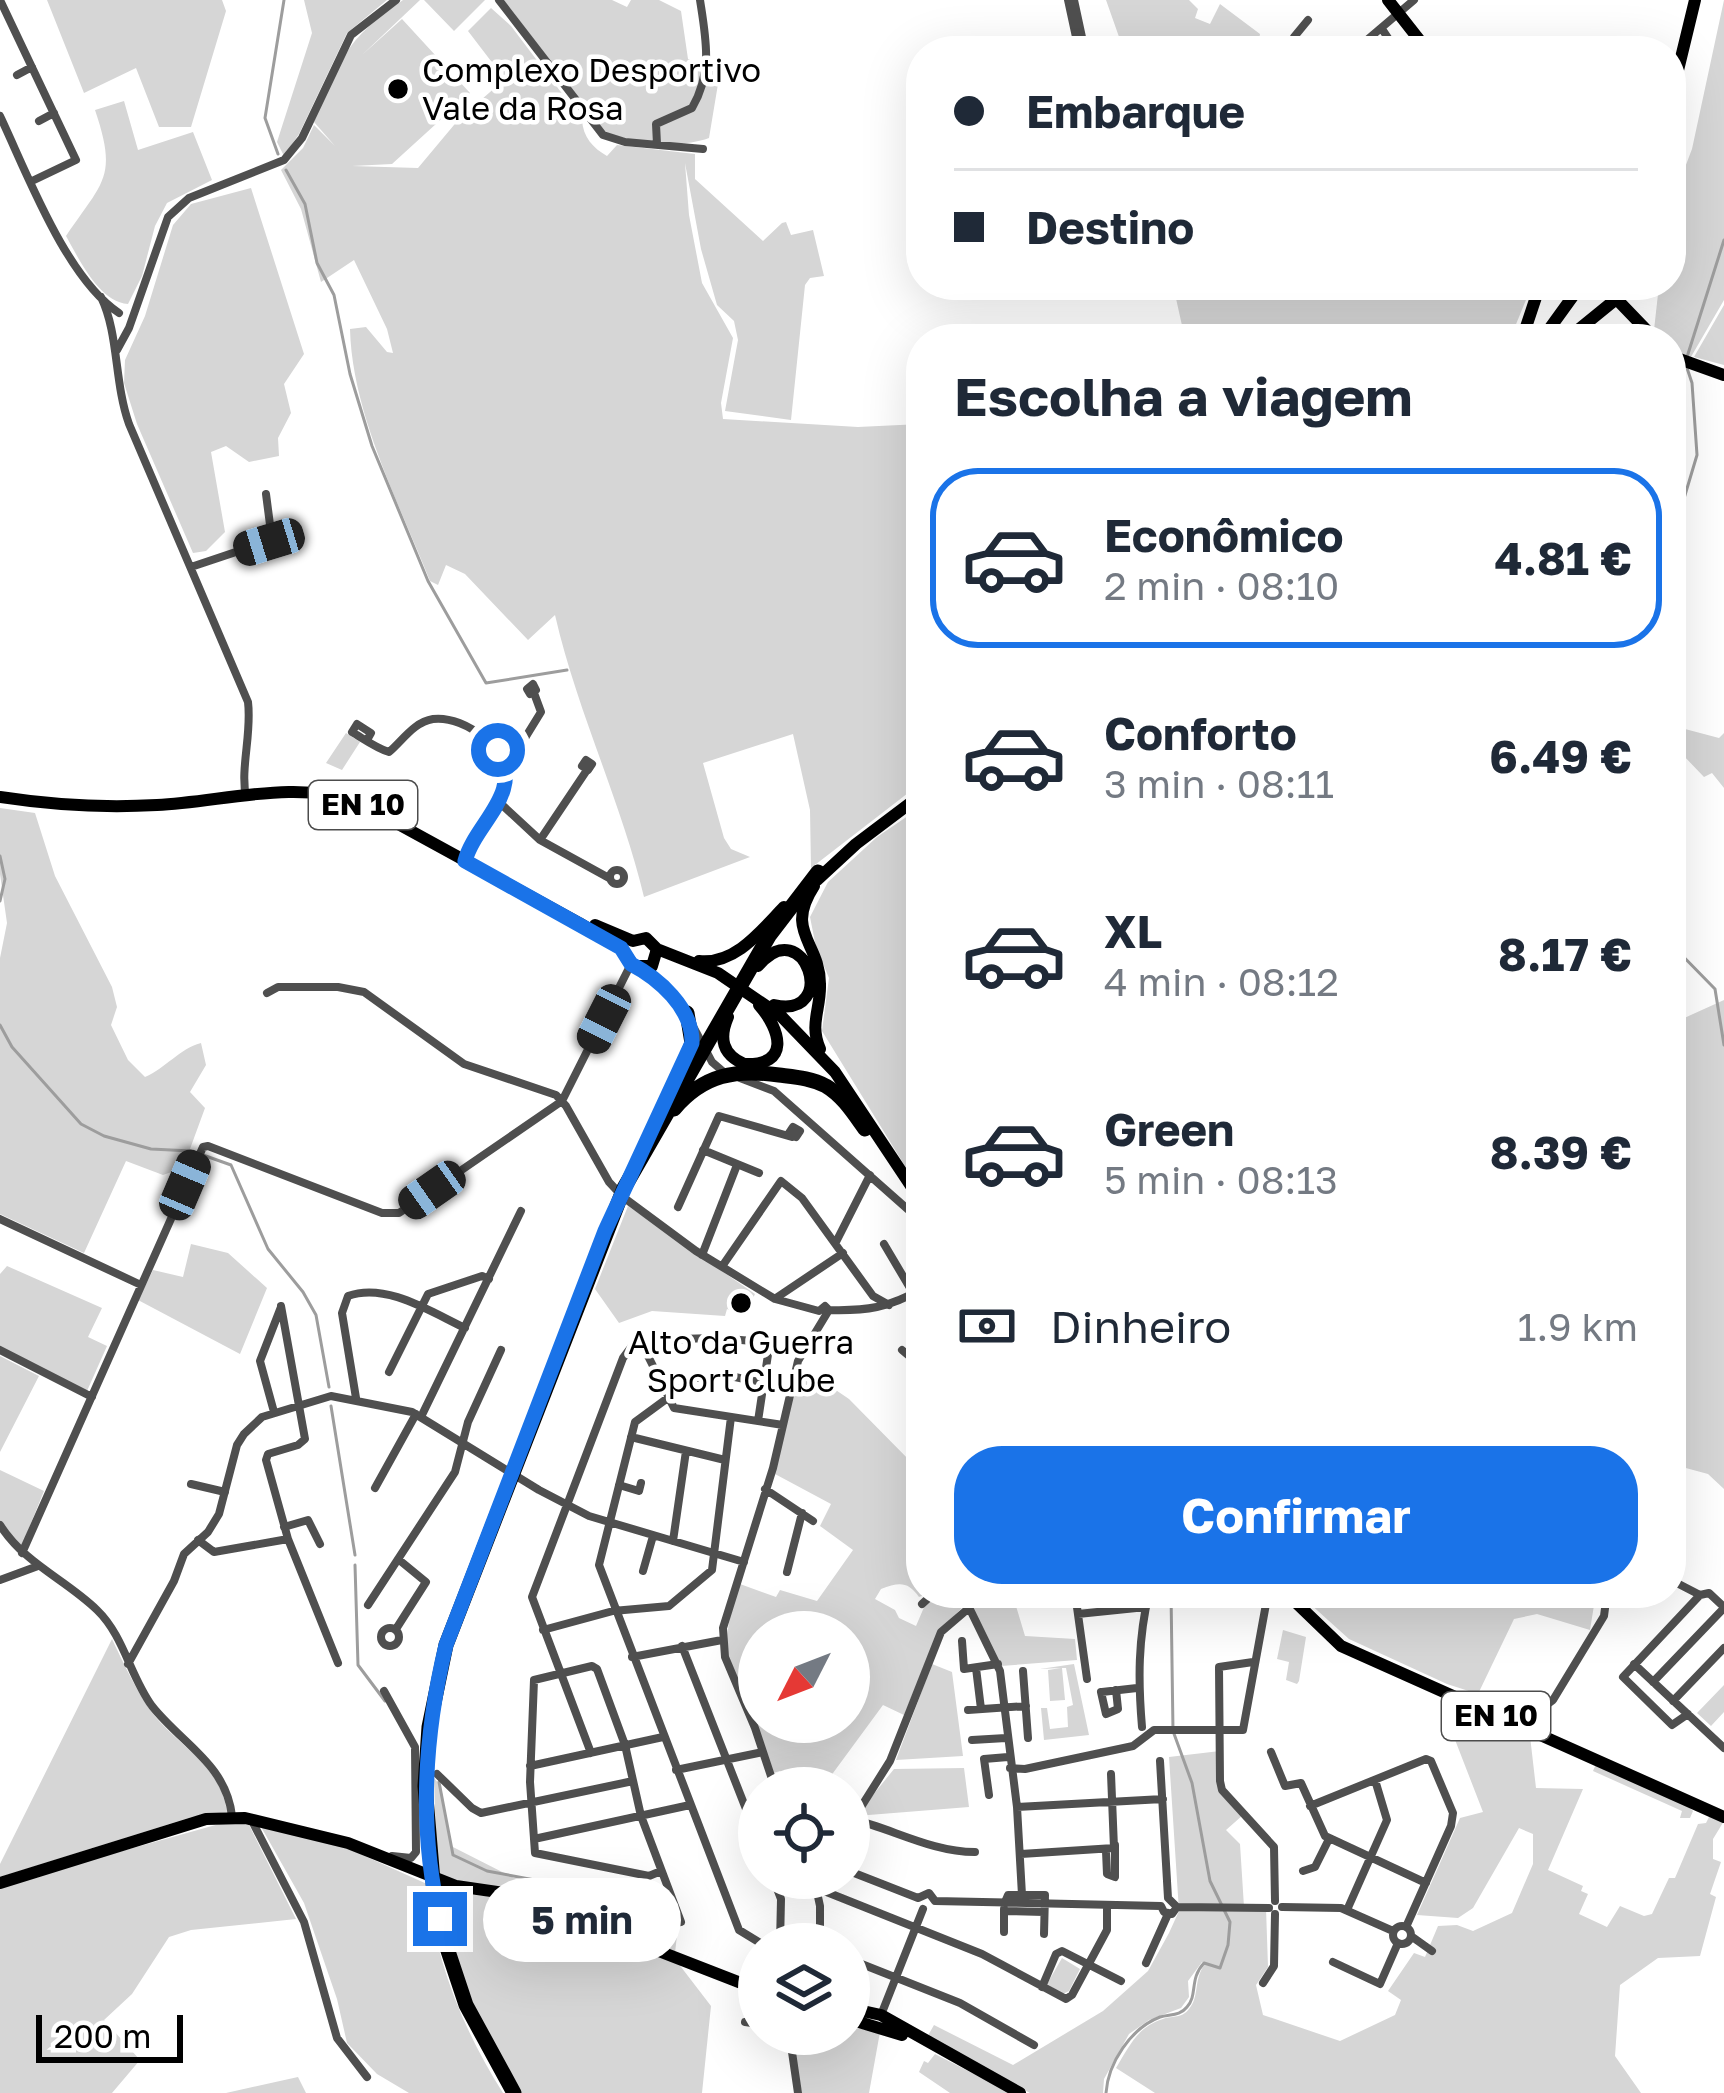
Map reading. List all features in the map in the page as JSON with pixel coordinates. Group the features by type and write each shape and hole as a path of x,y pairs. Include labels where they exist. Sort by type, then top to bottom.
{"highway":[{"path":"559,1352 609,1232 662,1126 685,1097 710,1039 775,928 820,874"},
{"path":"514,2093 466,2005 446,1946 427,1843 427,1753 434,1693 453,1624 605,1231 690,1051 687,1013"},
{"path":"645,1146 698,1072"},
{"path":"698,1072 778,1075 825,1086 865,1129"}],"main road":[{"path":"1388,0 1417,36"},
{"path":"1685,36 1694,0"},
{"path":"1557,324 1577,300"},
{"path":"1587,324 1613,300"},
{"path":"1622,300 1634,324"},
{"path":"1598,316 1610,314 1636,324"},
{"path":"1686,361 1724,374"},
{"path":"0,797 121,806 227,799 247,783"},
{"name":"EN 10","path":"247,783 266,795 317,793 347,799 450,853 470,854 484,872 534,898 633,941"},
{"path":"653,960 646,938 633,941 629,959 653,960 693,960 713,962 730,956 867,829 906,805"},
{"path":"820,874 801,920 820,981 814,1033 906,1178"},
{"name":"EN 10","path":"534,898 629,959"},
{"path":"653,960 675,959 694,965 777,1006 792,1006 808,993 810,969 796,954 780,951 748,975"},
{"path":"693,960 797,1031 835,1072"},
{"path":"731,1005 723,1041 734,1059 755,1064 772,1055 779,1037 776,1024 754,998"},
{"path":"754,998 811,1052 906,1193"},
{"name":"EN 10","path":"1304,1610 1349,1644 1495,1710 1521,1713 1724,1813"},
{"name":"EN 10","path":"1304,1610 1326,1635 1354,1652 1724,1813"},
{"path":"0,1883 206,1819 232,1816 348,1843 456,1886 512,1894 738,1982"},
{"path":"870,2016 1019,2093"},
{"path":"870,2019 878,2019"}],"street":[{"path":"0,0 5,23 32,67 76,160 32,182"},
{"path":"114,357 168,217 190,198 284,160 302,138 351,35 397,0"},
{"path":"499,0 597,130 618,141 703,149"},
{"path":"657,144 656,124 692,108 703,85 708,64 699,0"},
{"path":"1071,0 1079,36"},
{"path":"1373,36 1414,0"},
{"path":"1296,36 1308,20"},
{"path":"1382,29 1387,36"},
{"path":"16,75 32,67"},
{"path":"39,121 54,113"},
{"path":"0,116 62,244 101,297 121,313 128,329"},
{"path":"101,297 129,424 248,702 247,783"},
{"path":"109,319 135,310"},
{"path":"111,332 128,329"},
{"path":"190,567 272,540 266,494"},
{"path":"506,770 541,712 534,693"},
{"path":"367,740 389,752 418,724 432,719 450,720 491,743 503,759 506,786 470,854"},
{"path":"540,840 587,770"},
{"path":"499,802 540,840 609,878"},
{"path":"22,1552 199,1152 206,1146 394,1215 562,1101 629,959"},
{"path":"653,960 716,1067 766,1086 906,1205"},
{"path":"267,993 278,987 364,992 464,1064 534,1085 562,1101 609,1182 702,1255 775,1299 824,1313 864,1312 906,1297"},
{"path":"678,1207 719,1116 795,1136 815,1126"},
{"path":"703,1150 759,1173"},
{"path":"702,1255 737,1165"},
{"path":"836,1242 870,1175"},
{"path":"723,1265 782,1181 836,1242 873,1295 890,1306"},
{"path":"375,1488 465,1328 521,1211"},
{"path":"0,1219 141,1285"},
{"path":"884,1244 906,1275"},
{"path":"775,1299 844,1253"},
{"path":"389,1372 421,1307 434,1292 482,1276 489,1279"},
{"path":"356,1398 344,1302 358,1292 402,1298 465,1328"},
{"path":"274,1412 260,1361 281,1306 303,1442 266,1457 288,1539 338,1663"},
{"path":"768,1767 722,1640 798,1360 824,1313"},
{"path":"591,1753 533,1592 623,1358 632,1346 643,1344 720,1338 765,1343 769,1348 758,1421"},
{"path":"643,1344 667,1398 677,1409 783,1425"},
{"path":"0,1350 92,1397"},
{"path":"368,1605 455,1472 462,1442 501,1350"},
{"path":"902,1350 906,1353"},
{"path":"738,1927 599,1569 635,1422 694,1378 730,1376 764,1383"},
{"path":"128,1664 181,1562 214,1524 237,1444 252,1424 274,1412 328,1396 356,1398 419,1415 566,1505 608,1523 744,1562"},
{"path":"543,1630 613,1610 669,1606 712,1570 731,1417"},
{"path":"631,1437 725,1460"},
{"path":"673,1541 686,1451"},
{"path":"619,1485 639,1491 641,1483"},
{"path":"191,1484 225,1492"},
{"path":"766,1490 813,1521"},
{"path":"787,1572 802,1513"},
{"path":"284,1526 308,1520 320,1544"},
{"path":"0,1525 22,1552 108,1621 152,1706 224,1783 232,1816"},
{"path":"643,1571 653,1536"},
{"path":"198,1540 214,1552 288,1539"},
{"path":"396,1629 426,1582 398,1559"},
{"path":"0,1580 38,1566"},
{"path":"1686,1588 1700,1595"},
{"path":"1653,1682 1724,1607 1709,1593 1700,1595 1623,1679 1672,1725 1688,1714"},
{"path":"870,1792 890,1761 941,1632 969,1608 998,1664 1017,1807 1022,1894"},
{"path":"1077,1608 1087,1679"},
{"path":"1078,1614 1136,1608"},
{"path":"1142,1727 1137,1688 1146,1608"},
{"path":"1010,1768 1025,1769 1133,1746 1148,1731 1241,1732 1247,1726 1253,1662 1266,1608"},
{"path":"1521,1713 1553,1700 1605,1608"},
{"path":"632,1657 722,1640"},
{"path":"119,1641 128,1647 139,1645"},
{"path":"962,1641 964,1669 998,1664"},
{"path":"682,1646 738,1789"},
{"path":"1673,1701 1724,1648"},
{"path":"1253,1662 1219,1666 1220,1732 1222,1790 1274,1847 1274,1966 1262,1983"},
{"path":"1634,1664 1724,1748"},
{"path":"976,1668 981,1709"},
{"path":"661,1871 649,1876 540,1856 533,1839 530,1766 532,1685 537,1678 597,1669 625,1745 640,1816 681,1922"},
{"path":"1023,1671 1028,1738"},
{"path":"1116,1690 1137,1688"},
{"path":"376,1857 410,1858 416,1852 415,1747 383,1691"},
{"path":"968,1710 1026,1706"},
{"path":"530,1766 663,1737"},
{"path":"972,1740 1006,1738"},
{"path":"676,1770 763,1752"},
{"path":"1271,1752 1285,1785 1301,1783 1321,1833 1426,1883"},
{"path":"989,1795 984,1759 1009,1757"},
{"path":"1310,1806 1426,1760 1433,1764 1453,1813 1405,1944 1398,1943"},
{"path":"1146,1963 1166,1906 1160,1761"},
{"path":"437,1774 478,1812 633,1781"},
{"path":"1021,1854 1110,1848 1112,1774"},
{"path":"1347,1910 1387,1820 1375,1780"},
{"path":"1017,1807 1162,1799"},
{"path":"533,1839 690,1805"},
{"path":"251,1820 304,1922 337,2038 368,2077"},
{"path":"870,1822 946,1851 975,1852"},
{"path":"1303,1871 1315,1867 1329,1839"},
{"path":"870,1879 918,1898 923,1909 878,2019"},
{"path":"918,1898 929,1893 934,1901"},
{"path":"1004,1932 1006,1896 1045,1895 1044,1934"},
{"path":"818,1899 820,1923"},
{"path":"820,1906 822,1899"},
{"path":"843,1899 982,1954 1062,1999 1069,1998 1107,1930 1107,1905"},
{"path":"934,1901 1045,1907 1166,1906 1175,1912 1177,1906 1347,1910 1394,1931 1408,1931 1432,1951"},
{"path":"923,1909 932,1907 934,1901"},
{"path":"1333,1962 1379,1984 1398,1943 1394,1931"},
{"path":"1042,1987 1058,1952 1121,1982"},
{"path":"870,1967 960,2003 1034,2045"},
{"path":"792,2055 798,2093"}],"shaded area":[{"path":"47,0 222,0 226,11 191,127 159,127 136,68 84,93"},
{"path":"304,0 387,0 347,33 284,156 277,142 312,33"},
{"path":"403,0 420,0 362,55 402,19 470,93 392,164 352,166 418,168 459,119 497,86 494,65 468,31 491,8 511,26 602,153 607,156 617,145 695,154 695,179 763,241 786,222 791,235 813,230 824,276 810,278 805,285 791,420 725,411 738,340 734,321 717,305 685,163 702,283 733,338 721,403 723,419 858,427 906,425 906,795 811,868 810,810 793,734 703,763 724,838 731,849 750,857 644,897 555,615 528,640 465,574 446,565 438,585 430,581 379,457 353,361 350,329 366,327 393,353 387,329 354,260 321,282 301,209 281,170 303,148 314,125 335,146 314,122 347,53"},
{"path":"424,0 485,0 454,31"},
{"path":"504,0 612,0 627,7 631,0 659,0 681,11 688,59 720,72 709,138 656,143 603,131"},
{"path":"1106,0 1189,0 1198,9 1195,18 1210,24 1220,4 1260,34 1260,36 1119,36"},
{"path":"1724,0 1724,300 1686,365 1686,324 1655,324 1657,300 1686,300 1686,165"},
{"path":"124,101 138,150 193,132 212,180 167,203 128,304 99,288 66,236 98,190 106,165 95,110"},
{"path":"251,188 304,354 284,384 291,413 278,438 279,456 249,462 226,446 211,452 225,532 206,551 193,553 137,424 124,383 125,360 145,316 173,225 191,204"},
{"path":"1176,300 1526,300 1516,324 1182,324"},
{"path":"1724,305 1724,365 1694,357"},
{"path":"1686,729 1719,738 1724,733 1724,788 1712,773 1704,777 1686,758"},
{"path":"346,733 360,742 342,770 326,763"},
{"path":"0,808 35,813 55,876 112,987 117,1007 111,1025 128,1060 145,1077 201,1043 206,1065 190,1092 205,1108 183,1168 163,1175 126,1161 84,1253 0,1214 0,958 7,923 0,874"},
{"path":"906,817 906,1168 822,1031 829,978 810,917 828,882"},
{"path":"1724,1000 1724,1489 1708,1474 1686,1468 1686,1017"},
{"path":"628,1206 755,1294 744,1317 727,1309 725,1316 652,1311 619,1323 595,1289"},
{"path":"191,1244 228,1253 267,1288 240,1354 138,1300 153,1270 183,1277"},
{"path":"7,1266 102,1308 88,1337 107,1346 87,1391 0,1347 0,1274"},
{"path":"0,1356 39,1376 0,1452"},
{"path":"798,1371 849,1399 906,1457 906,1586 881,1589 875,1599 916,1626 924,1608 962,1608 938,1631 904,1715 883,1705 870,1723 870,1611 738,1611 738,1683 729,1660 728,1630 740,1584 776,1597 780,1590 817,1601 853,1550 820,1526 831,1504 775,1474"},
{"path":"0,1470 44,1491 22,1545 17,1545 0,1520"},
{"path":"973,1608 1017,1608 1025,1636 1075,1639 1077,1660 1001,1666"},
{"path":"1315,1608 1594,1608 1590,1630 1537,1614 1514,1619 1478,1694 1349,1639"},
{"path":"1283,1630 1306,1637 1297,1684 1286,1680 1289,1662 1277,1659"},
{"path":"112,1639 148,1707 215,1780 227,1812 192,1817 0,1877 0,1864"},
{"path":"932,1664 952,1672 963,1756 896,1760"},
{"path":"1074,1664 1089,1735 1044,1740 1041,1708 1047,1708 1050,1729 1068,1727 1067,1707 1073,1705 1066,1668 1062,1668 1065,1700 1050,1701 1048,1670 1061,1668 1040,1669"},
{"path":"1724,1685 1724,1712 1711,1726 1697,1713"},
{"path":"1447,1698 1530,1736 1536,1788 1583,1789 1548,1870 1583,1886 1581,1891 1588,1894 1579,1914 1607,1927 1620,1906 1644,1916 1652,1914 1669,1878 1675,1878 1698,1824 1706,1823 1710,1815 1724,1821 1713,1839 1713,1859 1721,1862 1710,1894 1716,1897 1700,1956 1658,1958 1620,1985 1615,2056 1641,2093 1155,2093 1116,2068 1147,2027 1189,2009 1202,1962 1188,1981 1189,1997 1181,2008 1129,2034 1104,2079 1103,2093 1030,2093 926,2039 934,2025 1013,2065 1103,2011 1148,1971 1179,1911 1169,1757 1220,1751 1220,1781 1243,1815 1226,1830 1240,1844 1244,1907 1266,1908 1268,1967 1256,1985 1263,2015 1340,2041 1395,2015 1401,2000 1388,1991 1414,1953 1425,1957 1438,1926 1457,1925 1473,1931 1512,1913 1533,1864 1533,1834 1519,1828 1473,1908 1458,1918 1417,1915 1460,1818 1483,1812 1452,1732 1458,1724"},
{"path":"761,1743 855,1743 837,1767 771,1767"},
{"path":"1596,1764 1689,1807 1693,1811 1690,1818 1680,1818 1682,1811 1593,1771"},
{"path":"964,1768 969,1807 870,1815 870,1799 894,1769"},
{"path":"434,1778 441,1786 451,1846 514,1878 603,1893 678,1926 675,1953 437,1875"},
{"path":"230,1821 249,1825 296,1919 191,1930 169,1937 132,1994 104,2020 140,2060 112,2093 0,2093 0,1885"},
{"path":"260,1825 347,1848 427,1884 436,1940 453,1993 503,2093 409,2093 377,2074 347,2043 304,1903"},
{"path":"442,1888 514,1899 678,1963 711,2006 702,2093 519,2093 469,1995"},
{"path":"1062,1958 1080,1969 1063,1994 1047,1984"},
{"path":"870,2030 880,2032 869,2093 802,2093 796,2055 870,2055"},
{"path":"935,2054 1011,2093 950,2093 919,2072"},
{"path":"298,2077 306,2093 226,2093"}],"waterway":[{"path":"278,154 265,118 284,0"},
{"path":"286,170 305,204 317,263 334,295 350,374 372,446 428,581 486,683 567,670"},
{"path":"1687,357 1724,240"},
{"path":"1686,492 1697,455 1687,368"},
{"path":"0,856 5,879 0,901"},
{"path":"1686,959 1715,989 1724,1045"},
{"path":"0,1025 12,1047 81,1124 151,1149 191,1151"},
{"path":"203,1155 231,1165 268,1249 316,1315 329,1387"},
{"path":"331,1406 355,1555"},
{"path":"355,1565 358,1665 385,1701"},
{"path":"1106,2093 1111,2070 1131,2038 1149,2022 1184,2010 1199,1969 1204,1963 1220,1968 1228,1945 1230,1922 1210,1881 1192,1783 1173,1731 1171,1608"},
{"path":"439,1782 453,1855 487,1871 621,1896 676,1923"}],"place":[{"name":"Complexo Desportivo Vale da Rosa","path":"398,89"},
{"name":"Alto da Guerra Sport Clube","path":"741,1303"}],"route":[{"path":"440,1919 427,1843 425,1786 434,1693 446,1645 605,1231 692,1043 687,1013 646,968 631,964 621,948 579,923 465,861 506,786 498,750"}]}
